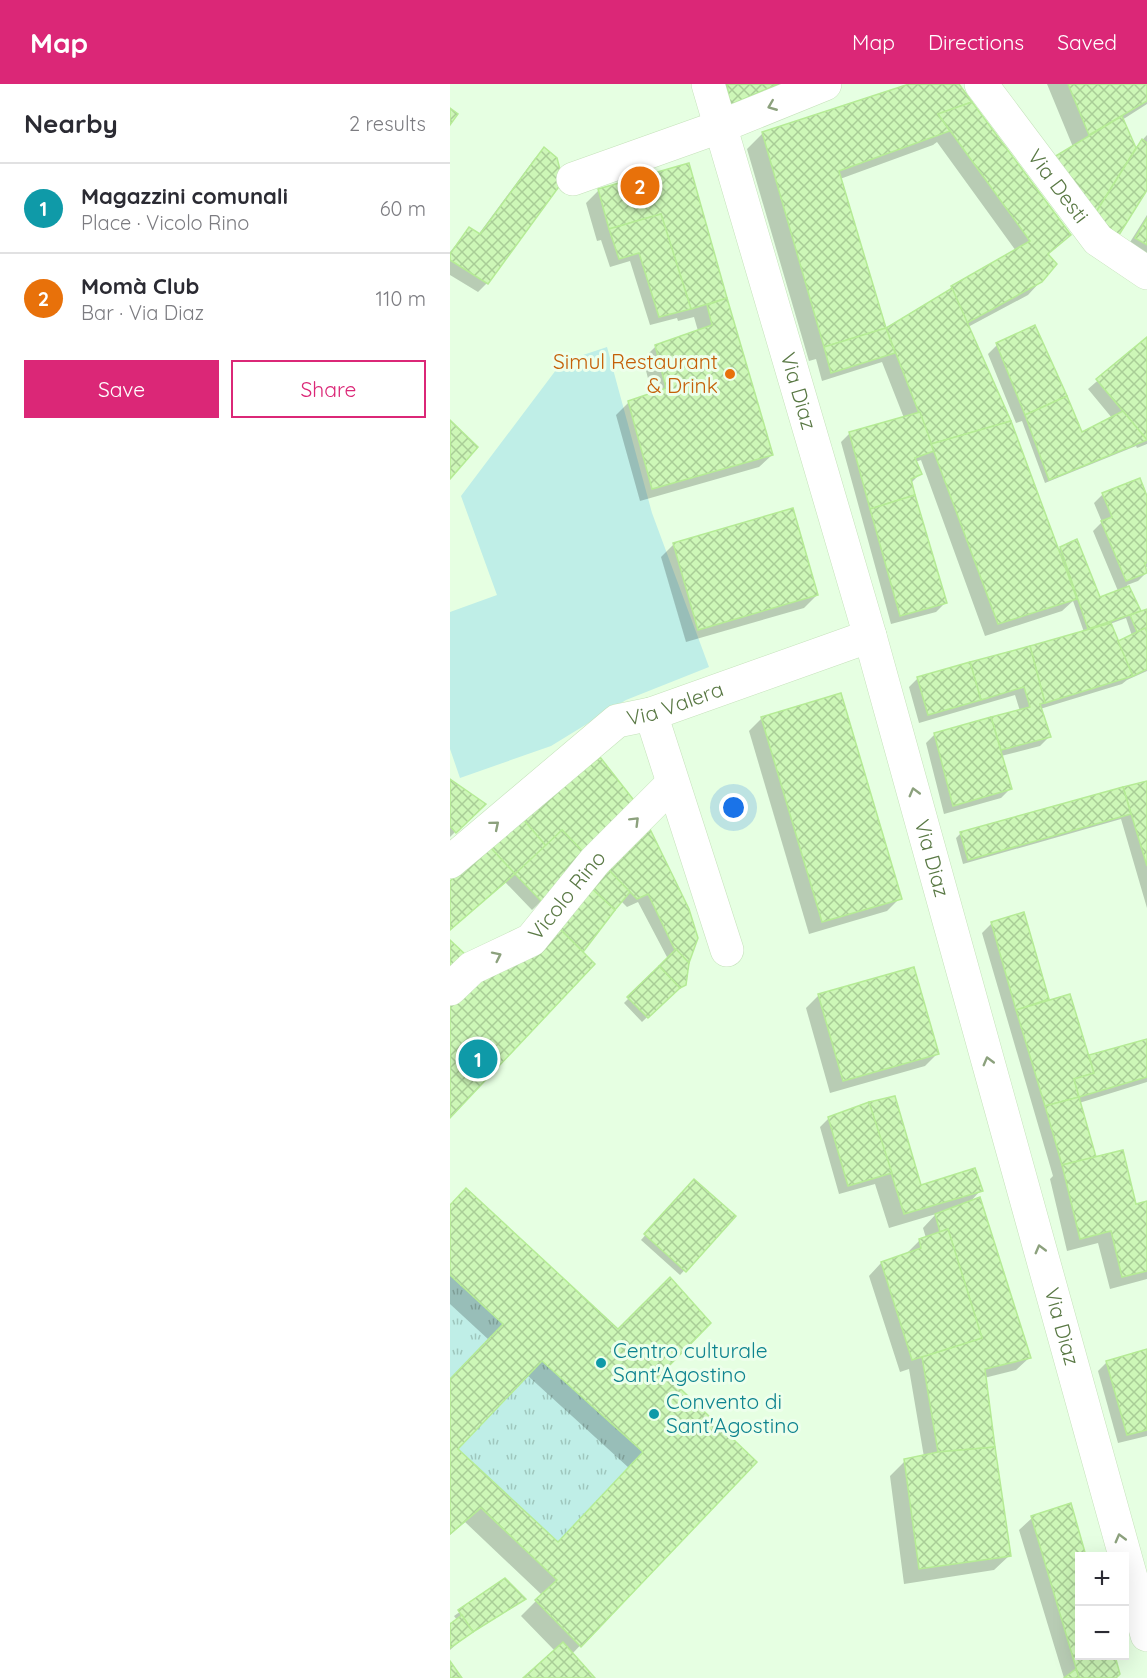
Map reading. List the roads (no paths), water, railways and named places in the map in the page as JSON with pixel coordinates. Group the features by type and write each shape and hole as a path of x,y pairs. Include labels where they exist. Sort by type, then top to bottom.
{"street":[{"name":"Via Diaz","path":"708,84 870,636 1147,1635"},
{"path":"573,179 719,127 825,84"},
{"name":"Via Desti","path":"981,84 1098,240 1147,273"},
{"name":"Via Valera","path":"450,862 617,721 651,714 870,636"},
{"path":"651,714 727,950"},
{"name":"Vicolo Rino","path":"450,989 472,968 531,940 595,861 672,784"}],"place":[{"name":"Momà Club","path":"640,186"},
{"name":"Simul Restaurant & Drink","path":"730,374"},
{"name":"Magazzini comunali","path":"478,1059"},
{"name":"Centro culturale Sant'Agostino","path":"601,1363"},
{"name":"Convento di Sant'Agostino","path":"654,1414"}]}
